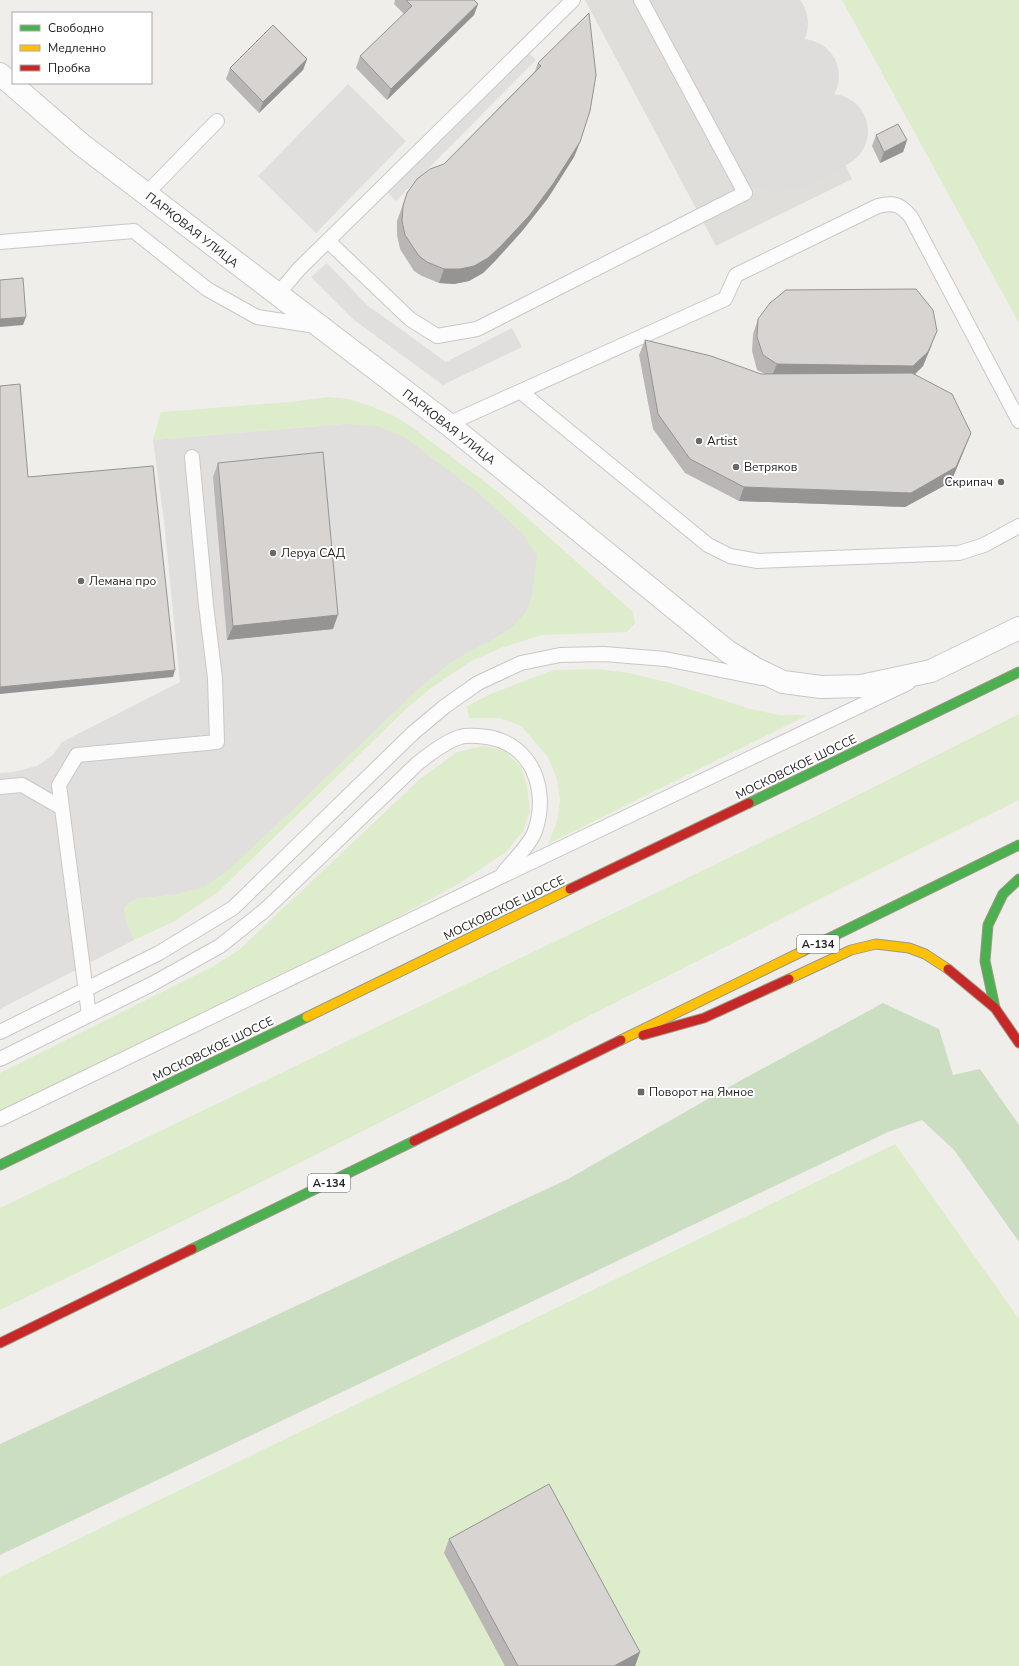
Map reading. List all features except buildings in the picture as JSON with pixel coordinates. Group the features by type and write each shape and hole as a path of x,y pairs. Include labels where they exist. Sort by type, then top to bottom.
{"main road":[{"name":"МОСКОВСКОЕ ШОССЕ","path":"0,1165 1019,672"},
{"name":"А-134","path":"0,1343 1019,845"},
{"path":"995,1008 985,962 988,925 1004,894 1019,879"},
{"path":"616,1042 704,1018 851,950 876,944 909,948 925,954 941,963 995,1008 1019,1043"}],"street":[{"name":"ПАРКОВАЯ УЛИЦА","path":"0,74 82,145 448,424 727,651 756,669 782,682 821,687 861,686 931,672 1019,628"}],"lane":[{"path":"277,295 299,269 328,240 573,0"},
{"path":"328,240 410,319 437,336 477,329 745,193 641,0"},
{"path":"146,194 217,121"},
{"path":"448,424 725,299 736,275 878,206 890,203 902,207 911,217 1019,421"},
{"path":"0,242 134,231 207,289 257,317 318,326"},
{"path":"521,392 708,545 730,556 758,561 959,553 984,545 1019,526"},
{"path":"88,1014 59,784 77,755 217,742 215,678 206,605 192,457"},
{"path":"0,1032 159,953 233,908 414,732 444,707 478,683 521,663 560,655 604,654 665,659 782,682"},
{"path":"0,1120 498,878 931,672"},
{"path":"0,1059 88,1014 152,984 220,946 265,910 418,763 438,748 460,737 480,736 499,739 512,745 525,758 532,768 537,780 540,797 539,813 534,832 517,857 498,878"},
{"path":"0,788 22,786 62,808"}],"shaded area":[{"path":"585,0 747,0 833,164 843,159 852,179 716,246"},
{"path":"520,44 536,60 396,201 380,185"},
{"path":"348,84 406,141 316,233 258,176"},
{"path":"327,263 367,305 446,362 512,328 522,347 443,385 354,320 311,277"},
{"path":"343,424 377,426 404,437 477,492 523,534 537,556 532,595 526,612 511,628 448,665 415,692 228,870 204,887 172,895 135,899 124,907 126,920 134,940 0,1009 0,773 13,772 37,766 53,755 62,742 180,682 164,521 153,440"}],"green space":[{"path":"842,0 1019,0 1019,323"},
{"path":"329,397 349,399 373,407 392,415 409,425 497,491 633,612 635,623 627,632 542,635 501,648 471,661 432,687 407,708 217,893 173,922 134,940 126,920 124,907 135,899 172,895 300,803 415,692 448,665 487,643 343,424 153,440 161,412 290,402"},
{"path":"597,669 629,673 671,683 750,709 780,715 808,715 548,844 557,822 560,800 557,779 548,757 521,726 500,718 469,718 467,706 493,693 553,670"},
{"path":"1019,714 1019,800 764,927 256,1185 0,1310 0,1208 820,814"},
{"path":"484,746 505,751 521,767 527,787 530,811 523,831 507,851 460,883 376,929 266,982 156,1039 0,1111 0,1073 212,967 240,949 420,779 457,752"},
{"path":"883,1003 939,1029 953,1075 980,1069 1019,1125 1019,1242 954,1150 922,1120 888,1132 0,1555 0,1444 568,1179 727,1088"},
{"path":"895,1144 1019,1319 1019,1666 0,1666 0,1577"}],"taxiway":[{"path":"682,0 760,145 772,154 791,153 831,131"},
{"path":"705,41 725,46 771,23"},
{"path":"733,94 744,100 758,98 802,76"}],"traffic: fast":[{"path":"749,803 1019,672"},
{"path":"803,951 1019,845"},
{"path":"995,1008 985,961 988,925 1003,894 1019,879"},
{"path":"0,1165 307,1017"},
{"path":"192,1249 414,1141"}],"traffic: slow":[{"path":"307,1017 570,889"},
{"path":"789,979 851,950 876,944 909,948 925,954 948,969"},
{"path":"621,1040 803,951"}],"traffic: jam":[{"path":"570,889 749,803"},
{"path":"948,969 995,1008 1019,1043"},
{"path":"643,1035 704,1018 789,979"},
{"path":"414,1141 621,1040"},
{"path":"0,1343 192,1249"}],"place":[{"name":"Artist","path":"699,441"},
{"name":"Ветряков","path":"736,467"},
{"name":"Скрипач","path":"1001,482"},
{"name":"Леруа САД","path":"273,553"},
{"name":"Лемана про","path":"81,581"},
{"name":"Поворот на Ямное","path":"641,1092"}]}
